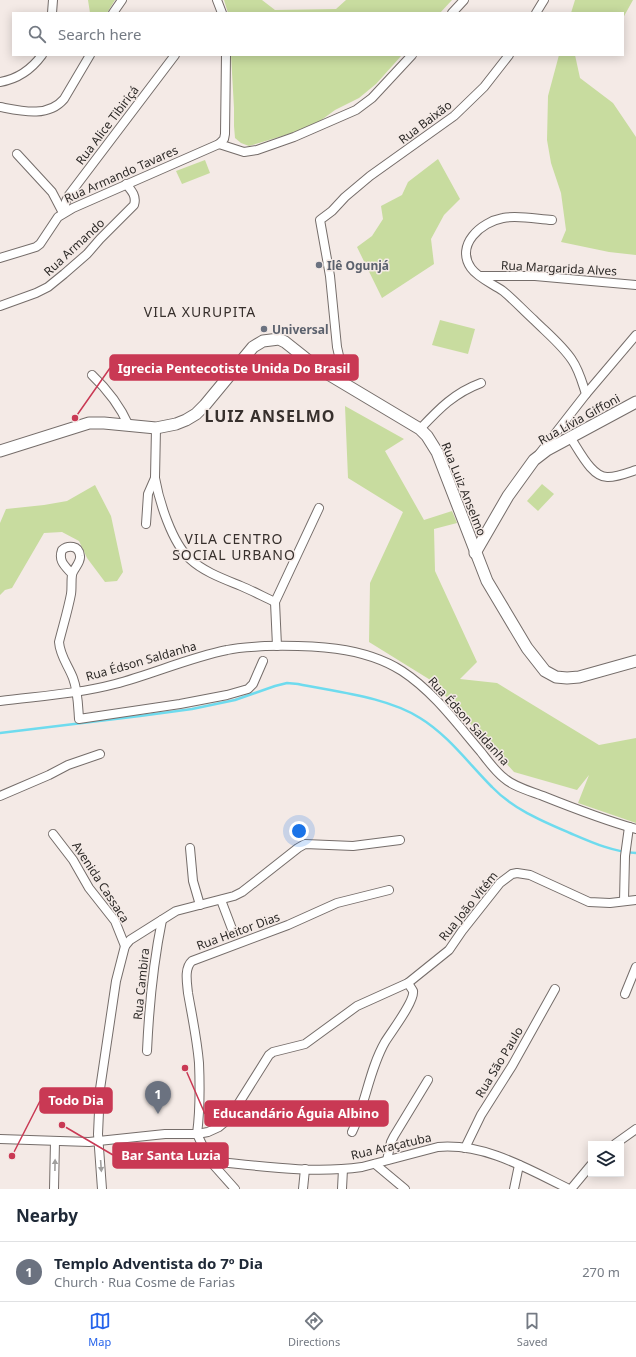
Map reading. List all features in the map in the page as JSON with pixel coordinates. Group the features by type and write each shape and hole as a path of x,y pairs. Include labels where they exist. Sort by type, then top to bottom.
{"street":[{"path":"52,12 53,0"},
{"path":"114,12 122,0"},
{"path":"217,0 222,12"},
{"path":"453,12 464,0"},
{"path":"537,12 544,0"},
{"path":"0,82 21,75 35,64 41,56"},
{"path":"0,107 34,112 44,111 59,105 69,92 89,56"},
{"name":"Rua Alice Tibiriçá","path":"63,213 69,195 174,56"},
{"path":"219,144 224,140 226,129 226,56"},
{"path":"219,144 244,152 257,150 294,137 356,110 372,98 411,56"},
{"name":"Rua Baixão","path":"342,369 335,335 330,276 320,220 370,176 454,116 484,87 508,56"},
{"name":"Rua Armando Tavares","path":"0,258 36,247 40,244 58,217 63,213 219,144"},
{"path":"17,154 52,192 63,213"},
{"name":"Rua Armando","path":"0,306 48,287 86,254 134,205 136,201 135,197 126,184"},
{"path":"552,220 503,218 492,222 479,230 471,238 466,246 466,254 472,269 506,294 566,352 579,372 586,394"},
{"name":"Rua Margarida Alves","path":"480,276 535,276 636,285"},
{"path":"534,460 586,394 636,335"},
{"name":"Rua Luiz Anselmo","path":"0,451 82,425 104,423 156,428 176,424 196,414 253,347 263,341 279,339 314,365 420,429 428,436 437,452 475,553 494,595 527,648 545,671 556,677 579,677 636,661"},
{"path":"92,375 102,384 118,405 129,426"},
{"path":"420,429 442,406 467,388 481,383"},
{"name":"Rua Lívia Giffoni","path":"475,553 508,496 534,460 547,450 636,402"},
{"path":"156,428 155,478 159,498 181,550 189,559 208,571 275,602"},
{"path":"570,438 592,470 600,476 608,478 636,470"},
{"path":"146,524 148,494 155,478"},
{"path":"278,646 275,602 319,508"},
{"path":"72,574 71,594 59,642 60,649 73,677 79,719 180,704 227,695 248,688 253,684 264,661"},
{"name":"Rua Édson Saldanha","path":"0,701 76,692 116,684 178,663 228,649 278,646 315,647 350,651 370,656 392,665 429,693 505,779 539,795 632,828"},
{"path":"0,796 49,775 68,765 100,754"},
{"path":"624,901 625,853 632,828"},
{"name":"Avenida Cassaca","path":"53,834 74,860 89,888 115,921 125,946"},
{"path":"102,1189 99,1142 101,1081 116,981 125,946 130,940 182,909 221,900 242,892 305,844 353,846 400,840"},
{"path":"190,848 193,881 200,905"},
{"name":"Rua João Vitém","path":"0,1139 99,1142 165,1134 196,1134 208,1132 219,1127 225,1122 269,1054 295,1048 304,1044 357,1006 408,983 449,950 500,883 512,874 517,873 530,876 589,902 599,903 636,900"},
{"name":"Rua Heitor Dias","path":"196,1134 199,1116 199,1063 187,984 187,967 189,963 294,923 337,903 389,890"},
{"path":"221,900 232,929"},
{"name":"Rua Cambira","path":"147,1051 153,971 162,920"},
{"path":"625,994 636,967"},
{"path":"352,1132 363,1104 377,1057 411,1002 413,991 408,983"},
{"name":"Rua São Paulo","path":"465,1148 481,1115 512,1066 555,990"},
{"path":"387,1160 394,1136 428,1080"},
{"path":"620,1141 636,1130"},
{"path":"196,1134 210,1161 235,1189"},
{"path":"54,1189 55,1141"},
{"name":"Rua Araçatuba","path":"210,1161 305,1169 343,1169 362,1167 438,1147 451,1146 465,1148 506,1159 570,1189"},
{"path":"375,1164 405,1189"},
{"path":"514,1189 519,1165"},
{"path":"570,1189 588,1168"},
{"path":"304,1189 305,1169"},
{"path":"342,1189 343,1169"}],"green space":[{"path":"88,0 115,0 108,12 90,12"},
{"path":"224,0 262,0 275,10 336,9 346,0 452,0 441,12 228,12"},
{"path":"575,0 633,0 624,16 624,12 571,12"},
{"path":"231,56 401,56 376,84 359,98 335,110 320,121 292,133 249,146 241,143 235,138"},
{"path":"559,56 575,56 580,78 613,103 636,137 636,255 609,252 561,242 566,230 561,193 551,163 547,140 548,96"},
{"path":"438,159 460,199 444,215 431,239 434,264 382,298 357,247 372,236 383,219 381,206 402,195 408,182"},
{"path":"205,160 210,173 182,184 176,171"},
{"path":"440,320 475,329 468,354 432,345"},
{"path":"345,406 404,439 385,451 424,520 452,511 457,523 434,529 435,571 477,662 460,679 497,683 599,745 636,738 636,823 578,803 589,775 577,790 514,772 432,681 369,642 370,583 403,512 348,478"},
{"path":"542,484 554,494 538,511 527,501"},
{"path":"95,485 111,516 123,572 117,581 105,582 87,558 79,541 62,532 44,533 12,588 5,590 0,595 0,523 6,509 67,501"}],"waterway":[{"path":"0,733 192,709 235,700 287,683 298,684 361,696 407,711 420,718 440,733 500,795 528,814 594,843 619,851 636,853"}],"place":[{"name":"Ilê Ogunjá","path":"319,265"},
{"name":"Universal","path":"264,329"},
{"name":"Igrecia Pentecotiste Unida Do Brasil","path":"75,418"},
{"name":"Educandário Águia Albino","path":"185,1068"},
{"name":"Templo Adventista do 7º Dia","path":"158,1114"},
{"name":"Bar Santa Luzia","path":"62,1125"},
{"name":"Todo Dia","path":"12,1156"}],"district":[{"name":"VILA XURUPITA","path":"200,311"},
{"name":"LUIZ ANSELMO","path":"270,416"},
{"name":"VILA CENTRO SOCIAL URBANO","path":"234,546"}]}
